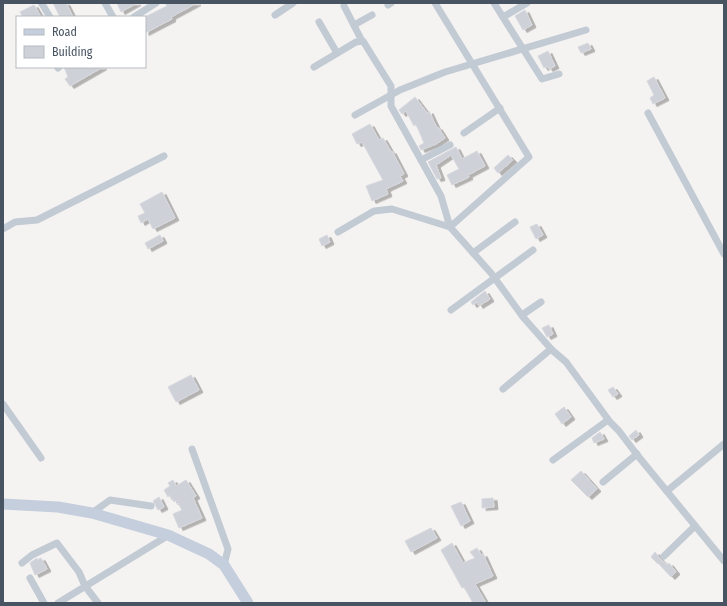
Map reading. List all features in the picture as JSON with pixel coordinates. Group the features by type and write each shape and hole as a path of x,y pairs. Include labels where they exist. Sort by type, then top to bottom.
{"main road":[{"path":"3,504 58,507 92,513 168,535 209,554 224,565 248,603"}],"street":[{"path":"105,3 112,16"},
{"path":"136,16 156,3"},
{"path":"275,16 293,3"},
{"path":"435,3 529,157 450,227"},
{"path":"494,3 542,79 559,74"},
{"path":"503,17 527,3"},
{"path":"42,4 49,16"},
{"path":"344,6 362,41 391,86 391,106 442,196 450,227 494,278 522,315 551,349 566,362 608,420 619,431 724,561"},
{"path":"354,25 372,15"},
{"path":"319,22 337,53"},
{"path":"355,115 400,90 445,72 586,30"},
{"path":"314,67 337,53 362,41"},
{"path":"464,133 500,108"},
{"path":"648,113 724,254"},
{"path":"421,160 450,145"},
{"path":"3,229 15,222 37,220 164,156"},
{"path":"338,232 374,211 392,209 450,227"},
{"path":"473,253 515,222"},
{"path":"451,310 533,250"},
{"path":"522,315 541,302"},
{"path":"503,389 551,349"},
{"path":"3,404 41,458"},
{"path":"553,460 608,420"},
{"path":"666,491 723,448"},
{"path":"192,449 228,549 224,565"},
{"path":"603,482 637,454"},
{"path":"92,513 110,500 151,506"},
{"path":"664,556 695,526"},
{"path":"58,603 168,535"},
{"path":"22,563 57,543 79,572 86,586 98,603"},
{"path":"30,578 44,603"}],"building":[{"path":"53,3 66,3 72,16 60,16"},
{"path":"117,3 137,3 121,12"},
{"path":"165,3 197,3 171,17 172,19 146,32 146,16 167,6"},
{"path":"34,5 40,16 22,16 20,12"},
{"path":"525,10 532,25 523,30 515,16"},
{"path":"588,43 591,49 581,53 578,47"},
{"path":"548,51 555,66 549,69 547,66 544,68 538,56"},
{"path":"64,68 101,68 70,86 65,79 68,77"},
{"path":"654,77 665,98 653,104 650,98 654,95 647,81"},
{"path":"415,97 427,113 429,111 437,128 438,127 445,138 436,144 421,150 419,146 424,143 416,124 414,126 406,111 402,114 399,110"},
{"path":"370,124 379,140 383,138 391,152 392,151 404,174 400,176 403,181 386,189 388,194 372,201 366,186 383,180 362,142 357,144 352,134"},
{"path":"456,147 462,159 477,151 485,166 468,175 469,177 452,185 447,175 459,169 451,155 436,165 441,178 437,179 428,162"},
{"path":"508,155 513,160 498,173 494,168"},
{"path":"162,192 175,218 153,229 148,219 141,223 138,216 145,213 140,204"},
{"path":"537,224 543,235 536,239 530,227"},
{"path":"160,235 163,241 148,249 145,243"},
{"path":"327,235 330,242 322,246 319,239"},
{"path":"485,291 490,299 479,306 477,302 473,305 471,302"},
{"path":"549,325 553,334 547,337 542,328"},
{"path":"191,375 199,390 176,402 168,387"},
{"path":"613,387 618,394 613,397 608,390"},
{"path":"564,407 571,417 562,424 555,414"},
{"path":"636,430 639,435 632,440 629,436"},
{"path":"600,432 604,439 594,443 592,438"},
{"path":"581,471 597,489 588,497 571,480"},
{"path":"173,480 176,486 186,480 196,496 193,498 202,518 179,528 173,514 182,510 176,500 174,502 170,495 168,497 164,490 170,486 168,483"},
{"path":"159,497 164,507 158,510 153,501"},
{"path":"493,498 494,507 482,508 482,499"},
{"path":"461,502 470,521 461,526 451,506"},
{"path":"431,528 437,538 411,552 405,541"},
{"path":"452,543 463,563 475,558 470,552 477,548 481,555 483,554 493,576 475,584 486,603 473,603 464,587 462,588 441,550"},
{"path":"655,552 667,565 669,563 676,572 671,577 651,557"},
{"path":"37,558 37,560 41,558 47,569 35,575 30,563"}]}
